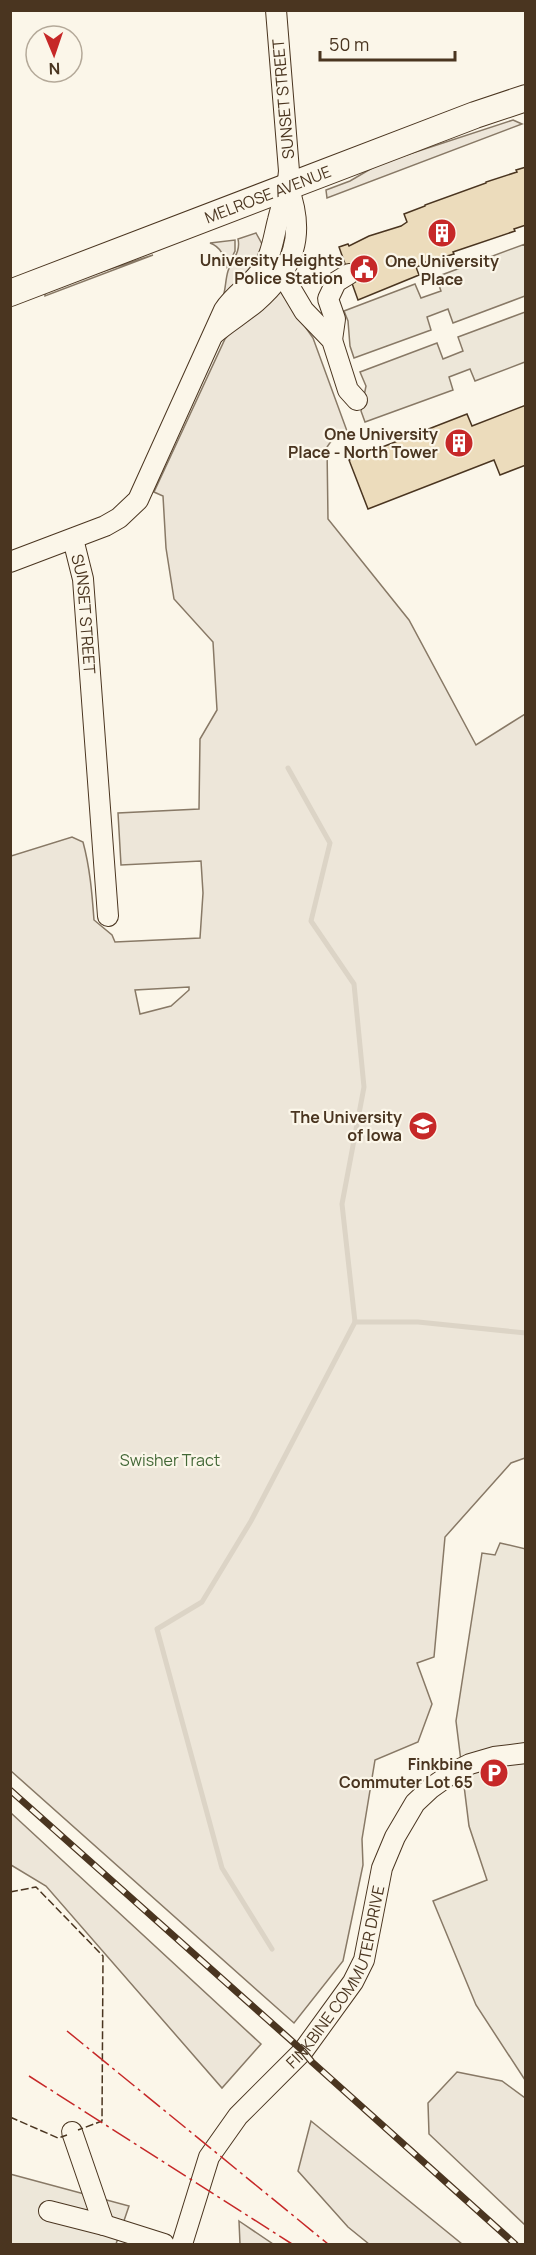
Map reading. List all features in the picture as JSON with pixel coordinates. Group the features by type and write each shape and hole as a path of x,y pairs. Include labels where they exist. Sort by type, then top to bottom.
{"main road":[{"name":"MELROSE AVENUE","path":"10,292 525,98"}],"street":[{"name":"SUNSET STREET","path":"108,916 83,579 73,539 119,519 138,501 224,310 259,273 272,251 288,187 289,147 276,10"},
{"name":"SUNSET STREET","path":"215,333 256,303 282,274 292,253 297,234 297,213 288,187"},
{"path":"282,274 304,311 332,340"},
{"path":"349,274 336,282 328,299 335,319 332,340 348,390 357,400"},
{"path":"10,562 73,539"},
{"name":"FINKBINE COMMUTER DRIVE","path":"183,2244 209,2157 238,2116 303,2051 353,1982 364,1960 382,1868 395,1838 415,1803 438,1783 470,1764 494,1757 525,1753"},
{"path":"72,2132 104,2225"},
{"path":"49,2211 164,2244"}],"green space":[{"path":"513,120 522,124 327,198 326,190 350,181 379,164"},
{"path":"256,233 262,244 261,260 222,300 228,271 236,256 238,239"},
{"path":"235,240 235,251 227,267 222,252 210,243"},
{"path":"153,255 45,296 45,290"},
{"name":"Swisher Tract","path":"284,288 281,292 313,338 347,431 334,437 327,447 328,519 409,620 476,745 525,714 525,1458 511,1463 445,1537 434,1657 417,1663 432,1704 418,1742 375,1760 362,1839 363,1865 343,1961 294,2023 11,1771 11,856 72,837 83,842 89,871 94,920 112,935 115,942 200,938 203,893 201,861 121,865 118,813 199,809 200,739 217,710 213,642 174,599 166,548 163,496 154,492 225,339 239,322","holes":["189,987 189,990 171,1006 140,1014 135,990"]},
{"path":"11,1813 261,2044 222,2088 46,1886 11,1865"},
{"path":"457,2072 502,2081 525,2098 525,2225 429,2134 428,2103"},
{"path":"311,2121 462,2244 369,2244 348,2227 298,2171"},
{"path":"239,2221 273,2244 240,2244"}],"shaded area":[{"path":"525,244 525,296 453,323 448,309 427,317 431,330 354,358 350,346 348,321 344,311 415,284 421,298 441,291 436,277"},
{"path":"525,312 525,362 475,381 470,369 449,377 453,390 365,422 361,411 366,386 360,372 437,343 443,359 463,351 458,337"},
{"name":"Finkbine Commuter Lot 65","path":"500,1543 526,1549 525,2080 476,2005 433,1901 487,1880 469,1826 456,1721 482,1553 495,1555"},
{"path":"10,2174 129,2206 116,2244 11,2244"}],"building":[{"name":"One University Place","path":"526,167 526,225 514,229 515,231 453,252 454,254 422,263 416,267 419,275 358,300 339,247 348,244 349,246 369,236 401,226 407,222 404,214"},
{"name":"One University Place - North Tower","path":"526,405 526,465 500,475 494,460 368,509 349,460 467,414 472,426"}],"waterway":[{"path":"288,768 330,843 311,921 354,984 364,1087 342,1204 355,1322"},
{"path":"272,1949 222,1868 157,1629 202,1602 251,1521 355,1322 418,1322 526,1333"}],"railway":[{"path":"10,1790 515,2244"}],"fence":[{"path":"10,1892 36,1887 103,1956 102,2121 78,2130"},
{"path":"10,2117 58,2138 67,2135"}],"power":[{"path":"67,2031 328,2244"},
{"path":"29,2076 292,2244"}],"place":[{"name":"One University Place","path":"442,233"},
{"name":"University Heights Police Station","path":"364,269"},
{"name":"One University Place - North Tower","path":"459,443"},
{"name":"The University of Iowa","path":"423,1126"},
{"name":"Finkbine Commuter Lot 65","path":"494,1773"}]}
